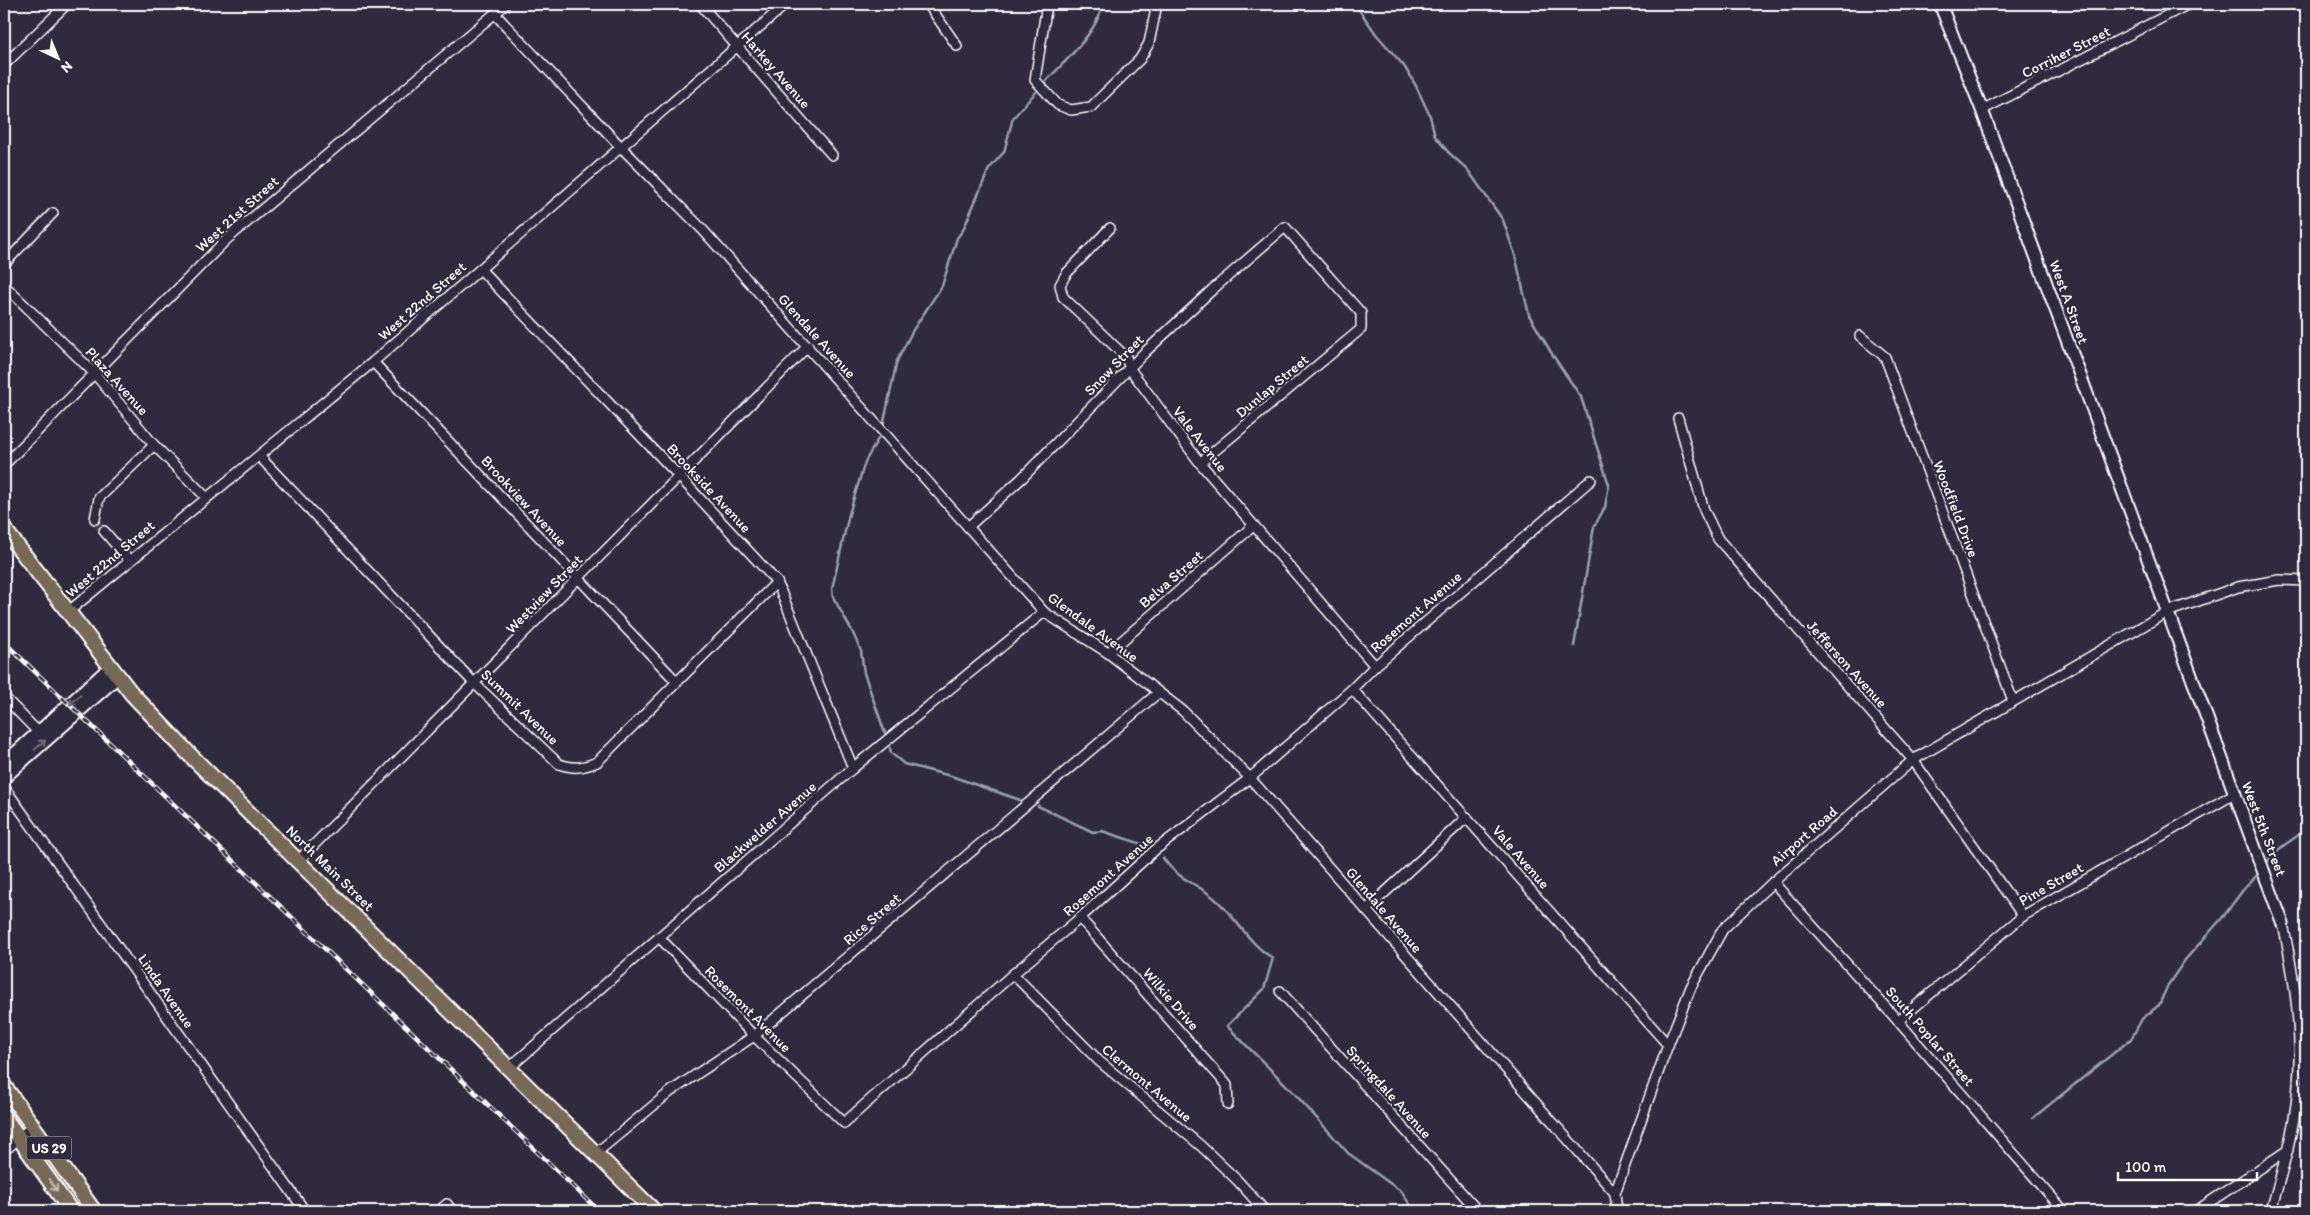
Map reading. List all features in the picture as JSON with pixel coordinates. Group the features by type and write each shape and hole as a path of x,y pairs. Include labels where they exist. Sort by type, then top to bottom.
{"main road":[{"name":"North Main Street","path":"4,529 69,611 114,672 190,755 299,860 654,1211"},
{"path":"4,764 38,732 114,672"},
{"path":"4,777 114,672"},
{"name":"US 29","path":"4,1086 94,1211"},
{"name":"US 29","path":"4,1117 71,1211"}],"street":[{"path":"4,65 67,4"},
{"name":"West 21st Street","path":"4,465 226,240 506,4"},
{"name":"Harkey Avenue","path":"700,4 832,154"},
{"name":"West 22nd Street","path":"69,611 260,457 373,362 786,4"},
{"path":"928,4 958,46"},
{"path":"1047,4 1035,80 1058,105 1071,110 1091,107 1140,59 1149,43 1157,4"},
{"name":"West A Street","path":"1940,4 1982,110 2167,612"},
{"name":"Corriher Street","path":"1982,110 2189,4"},
{"name":"Glendale Avenue","path":"495,14 620,146 702,229 1044,612 1108,653 1183,711 1250,778 1615,1193"},
{"path":"4,264 53,213"},
{"name":"Vale Avenue","path":"1110,228 1066,274 1060,285 1063,296 1126,356 1130,369 1200,463 1375,666"},
{"name":"Snow Street","path":"968,527 1022,478 1144,353 1213,289 1285,228 1361,313 1361,330"},
{"name":"Brookside Avenue","path":"480,269 678,475 777,582 853,768"},
{"name":"Plaza Avenue","path":"4,285 94,373 154,445 207,498"},
{"name":"Dunlap Street","path":"1200,463 1361,330"},
{"name":"Woodfield Drive","path":"1860,336 1885,358 2014,701"},
{"name":"Westview Street","path":"299,860 475,684 678,475 808,346"},
{"name":"Brookview Avenue","path":"373,362 676,681"},
{"name":"Jefferson Avenue","path":"1678,418 1704,510 1718,539 1913,760 2022,916"},
{"path":"95,520 99,498 154,445"},
{"name":"Summit Avenue","path":"260,457 475,684 559,764 570,768 582,768 596,762 777,582"},
{"name":"Rosemont Avenue","path":"659,937 754,1036 844,1123 1013,974 1080,918 1155,850 1250,778 1352,689 1375,666 1591,480"},
{"name":"Belva Street","path":"1108,653 1253,526"},
{"path":"104,531 130,561"},
{"name":"Airport Road","path":"1617,1211 1615,1193 1668,1045 1691,987 1710,950 1724,929 1772,882 1913,760 2167,612 2238,588 2279,580 2306,581"},
{"name":"Blackwelder Avenue","path":"509,1068 853,768 1044,612"},
{"name":"West 5th Street","path":"2167,612 2283,924 2301,1000 2298,1087 2288,1150 2271,1211"},
{"name":"Vale Avenue","path":"1352,689 1668,1045"},
{"name":"Rice Street","path":"595,1154 670,1092 754,1036 1158,693"},
{"path":"4,697 38,732"},
{"name":"Linda Avenue","path":"4,787 305,1211"},
{"name":"Pine Street","path":"1898,1021 2022,916 2234,794"},
{"path":"1366,910 1467,817"},
{"name":"South Poplar Street","path":"1772,882 1898,1021 2064,1211"},
{"name":"Wilkie Drive","path":"1080,918 1227,1085 1228,1104"},
{"name":"Clermont Avenue","path":"1013,974 1099,1061 1201,1146 1237,1180 1265,1211"},
{"name":"Springdale Avenue","path":"1280,991 1478,1211"},
{"path":"4,1151 33,1126"},
{"path":"2196,1211 2288,1150"},
{"path":"438,1211 449,1208"}],"waterway":[{"path":"1046,81 1089,34 1096,23 1101,4"},
{"path":"1355,4 1376,34 1404,66 1430,116 1435,136 1449,153 1467,169 1503,220 1515,255 1529,315 1581,397 1609,485 1605,507 1594,527 1574,646"},
{"path":"883,426 897,361 913,330 942,286 957,238 963,230 989,169 1004,152 1013,118 1036,92"},
{"path":"879,437 865,462 849,514 832,589 833,597 861,651 864,673 885,733"},
{"path":"890,748 891,753 904,764 951,776 1020,800"},
{"path":"1038,806 1093,832 1102,831 1148,846"},
{"path":"2266,866 2272,856 2281,848 2301,833 2306,834"},
{"path":"1163,858 1181,876 1222,905 1249,938 1273,958 1264,989 1227,1026 1294,1093 1348,1153 1402,1192 1414,1211"},
{"path":"2033,1118 2131,1039 2142,1019 2159,1005 2168,985 2185,960 2260,872"}],"tunnel":[{"path":"95,519 104,531"}],"railway":[{"path":"4,642 599,1211"}]}
